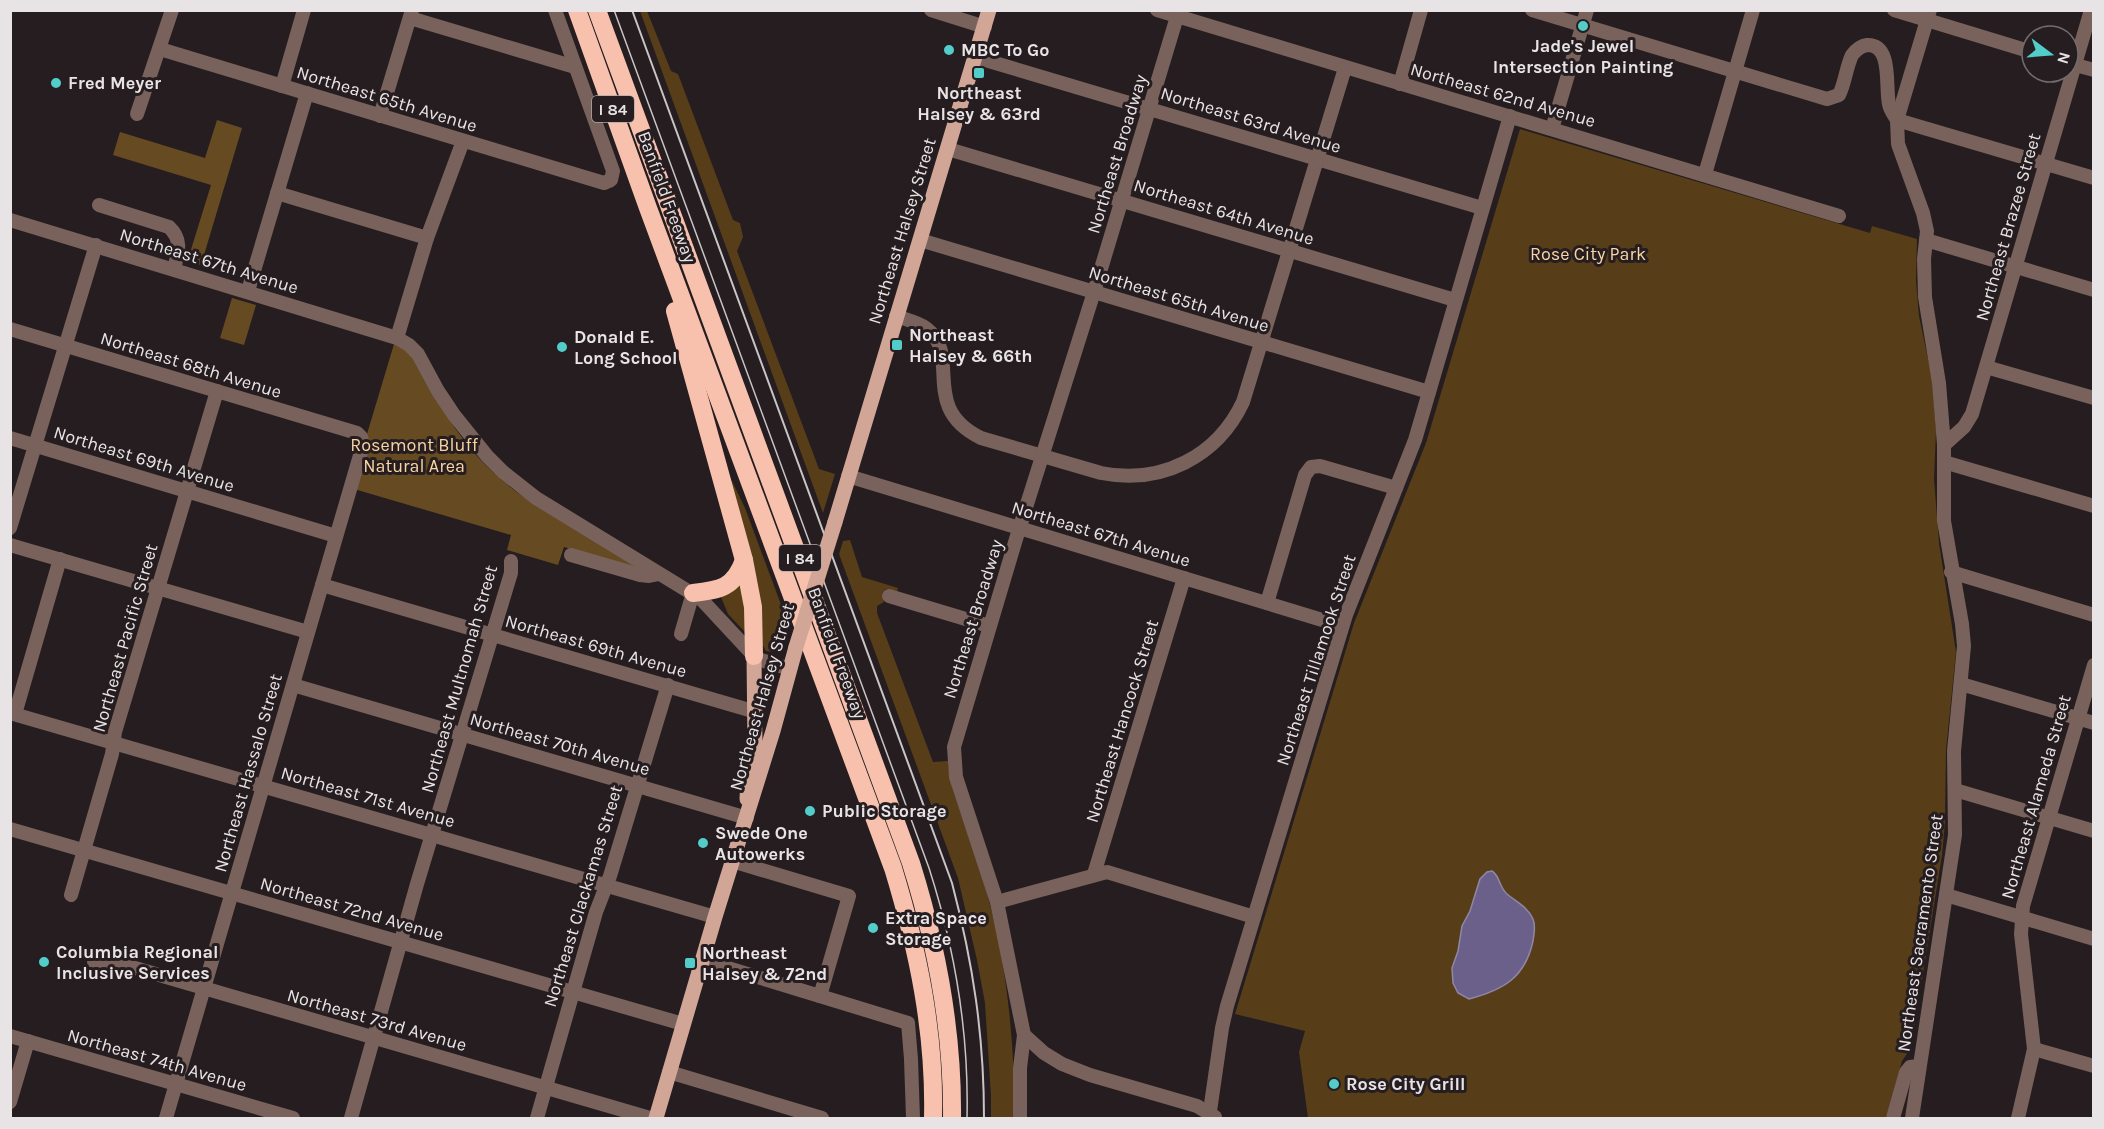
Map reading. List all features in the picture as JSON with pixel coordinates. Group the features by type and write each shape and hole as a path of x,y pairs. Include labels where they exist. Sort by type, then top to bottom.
{"highway":[{"name":"Banfield Freeway","path":"578,10 648,208 893,868 911,929 924,992 932,1053 933,1119"},
{"name":"Banfield Freeway","path":"597,10 911,863 929,925 942,988 950,1052 952,1119"},
{"path":"648,208 655,246 697,387 744,560 753,607 754,656"},
{"path":"693,593 719,589 733,581 744,560"}],"main road":[{"name":"Northeast Halsey Street","path":"656,1119 989,10"},
{"path":"747,818 748,779 754,747 756,712 754,656"}],"street":[{"path":"138,114 172,10"},
{"path":"282,86 304,10"},
{"path":"555,10 575,67"},
{"path":"931,10 984,27"},
{"name":"Northeast 62nd Avenue","path":"1157,10 1178,14 1345,68 1839,216"},
{"path":"1400,84 1421,10"},
{"path":"1532,10 1831,99 1839,95 1842,90 1854,52 1862,46 1869,45 1883,53 1886,61 1889,107 1898,120 2094,178"},
{"path":"1552,129 1587,10"},
{"path":"1705,174 1753,10"},
{"path":"1894,10 1929,16 2020,48"},
{"name":"Northeast Brazee Street","path":"2080,40 2091,10"},
{"path":"380,116 411,14 575,67"},
{"name":"Northeast Broadway","path":"1020,1119 1020,1068 1024,1035 997,902 958,783 954,757 960,723 989,626 1178,14"},
{"name":"Northeast Sacramento Street","path":"1912,1119 1954,835 1954,751 1964,662 1963,634 1944,521 1944,445 1939,383 1925,297 1926,240 1923,213 1898,144 1896,132 1929,16"},
{"name":"Northeast 65th Avenue","path":"160,49 604,183 611,180 614,171 575,67"},
{"name":"Northeast 63rd Avenue","path":"975,57 1482,208"},
{"path":"896,316 922,326 939,343 944,396 949,410 958,423 981,438 1101,473 1126,476 1156,474 1187,463 1208,448 1232,423 1248,391 1345,68"},
{"path":"1886,78 1908,85"},
{"name":"Northeast Brazee Street","path":"1944,445 1964,427 1972,414 2045,164 2066,84"},
{"path":"248,291 307,93"},
{"name":"Northeast Tillamook Street","path":"1212,1117 1224,1019 1254,917 1342,626 1415,440 1510,116"},
{"path":"463,141 427,238 397,338 418,354 454,415 503,472 536,498 693,593 706,603 754,656 790,669"},
{"name":"Northeast 64th Avenue","path":"948,149 1455,300"},
{"path":"277,193 427,238"},
{"path":"99,205 169,227 177,236 178,242 174,269"},
{"name":"Northeast 67th Avenue","path":"10,220 397,338"},
{"name":"Northeast 65th Avenue","path":"920,240 1429,392"},
{"path":"1926,240 2094,290"},
{"path":"10,528 96,245"},
{"name":"Northeast 68th Avenue","path":"10,329 357,433 361,437"},
{"path":"1986,366 2094,398"},
{"name":"Northeast Pacific Street","path":"71,895 157,587 217,392"},
{"name":"Northeast Hassalo Street","path":"166,1119 363,445 361,437"},
{"name":"Northeast 69th Avenue","path":"10,438 336,536"},
{"path":"1944,462 2094,506"},
{"path":"1267,603 1305,475 1311,467 1320,466 1396,488"},
{"name":"Northeast 67th Avenue","path":"848,476 1342,626"},
{"path":"10,545 308,632"},
{"path":"571,555 639,575 659,574"},
{"path":"13,713 60,559"},
{"name":"Northeast Multnomah Street","path":"351,1119 400,942 511,573 511,561"},
{"path":"1952,572 2094,615"},
{"name":"Northeast Hancock Street","path":"1094,874 1184,578"},
{"name":"Northeast 69th Avenue","path":"322,585 756,712"},
{"path":"681,634 693,593"},
{"path":"889,596 989,626"},
{"name":"Northeast Alameda Street","path":"2018,1119 2034,1049 2021,917 2025,896 2094,665"},
{"path":"1961,684 2094,723"},
{"name":"Northeast 70th Avenue","path":"293,685 747,818"},
{"name":"Northeast Clackamas Street","path":"537,1119 596,912 668,685"},
{"name":"Northeast 71st Avenue","path":"13,713 715,917"},
{"path":"1954,790 2094,831"},
{"name":"Northeast 72nd Avenue","path":"10,829 683,1024"},
{"path":"732,861 849,896 820,996"},
{"path":"997,902 1107,872 1254,917"},
{"path":"1946,895 2094,939"},
{"path":"702,960 908,1023 913,1119"},
{"name":"Northeast 73rd Avenue","path":"93,962 111,962 650,1119"},
{"path":"1024,1035 1044,1053 1062,1064 1090,1075 1197,1106 1212,1117"},
{"name":"Northeast 74th Avenue","path":"10,1036 292,1119"},
{"path":"10,1102 28,1041"},
{"path":"2034,1049 2094,1066"},
{"path":"1893,1119 1906,1072 1910,1067 1919,1066"},
{"path":"669,1072 822,1119"}],"green space":[{"path":"640,11 647,11 671,71 678,74 733,220 740,223 743,237 737,251 819,469 835,474 823,513"},
{"path":"217,120 242,128 201,265 191,262 189,256 211,185 113,155 120,132 205,158"},
{"name":"Rose City Park","path":"1520,129 1870,233 1872,226 1917,239 1916,281 1919,316 1932,378 1936,431 1934,479 1939,543 1956,652 1946,750 1942,855 1911,1048 1902,1061 1886,1118 1308,1118 1299,1052 1305,1031 1235,1014 1354,623 1426,443"},
{"path":"232,298 256,305 244,345 220,338"},
{"name":"Rosemont Bluff Natural Area","path":"394,344 407,351 414,359 458,432 470,448 500,478 518,493 642,570 564,547 558,565 507,550 511,535 354,489 367,434"},
{"path":"732,481 745,508 789,626 779,653 766,651 761,642 730,482"},
{"path":"850,540 862,577 898,588 897,592 884,590 882,595 884,602 877,606 877,613 933,762 948,761 954,794 983,879 995,924 1005,979 1011,1034 1015,1118 991,1118 985,1003 958,878 839,554 843,541"},
{"path":"744,576 745,632 728,614 721,597"}],"shaded area":[{"path":"1492,871 1504,891 1531,915 1534,924 1533,941 1524,964 1511,981 1469,999 1458,993 1453,983 1452,968 1458,951 1462,926 1470,911 1480,879 1487,872"}],"tram line":[{"path":"614,10 929,868 946,929 959,991 966,1054 967,1118"}],"railway":[{"path":"632,10 952,883 976,999 982,1058 984,1118"}],"place":[{"name":"Jade's Jewel Intersection Painting","path":"1583,26"},
{"name":"MBC To Go","path":"949,50"},
{"name":"Northeast Halsey & 63rd","path":"979,73"},
{"name":"Fred Meyer","path":"56,83"},
{"name":"Northeast Halsey & 66th","path":"897,345"},
{"name":"Donald E. Long School","path":"562,347"},
{"name":"Public Storage","path":"810,811"},
{"name":"Swede One Autowerks","path":"703,843"},
{"name":"Extra Space Storage","path":"873,928"},
{"name":"Columbia Regional Inclusive Services","path":"44,962"},
{"name":"Northeast Halsey & 72nd","path":"690,963"},
{"name":"Rose City Grill","path":"1334,1084"}]}
